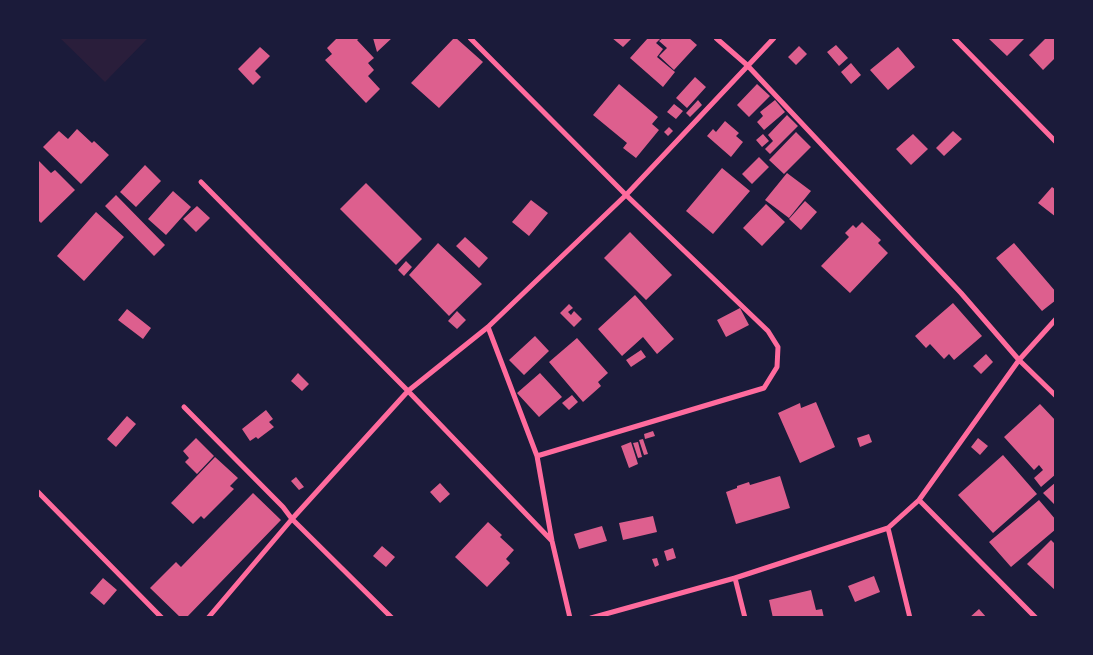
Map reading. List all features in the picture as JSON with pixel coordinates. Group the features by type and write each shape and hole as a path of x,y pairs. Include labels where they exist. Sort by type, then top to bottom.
{"street":[{"path":"470,38 626,195 768,331 778,347 777,367 764,388 537,456"},
{"path":"716,38 747,66 961,293 1018,360 1056,396"},
{"path":"208,618 292,519 408,391 488,327 626,195 774,38"},
{"path":"954,38 1056,142"},
{"path":"200,182 408,391 552,541"},
{"path":"591,618 735,578 888,528 919,500 1018,360 1056,319"},
{"path":"488,327 537,456 552,541 570,618"},
{"path":"184,406 292,519 392,618"},
{"path":"38,492 162,618"},
{"path":"919,500 1036,618"},
{"path":"888,528 910,618"},
{"path":"735,578 745,618"}],"shaded area":[{"path":"60,38 148,38 105,82"}],"building":[{"path":"337,38 360,38 357,40 374,58 368,63 374,70 368,76 380,89 366,103 325,60 332,54 327,48"},
{"path":"373,38 392,38 377,52"},
{"path":"454,38 483,62 439,108 411,83"},
{"path":"612,38 632,38 623,47"},
{"path":"648,38 661,38 656,43 663,49 657,57 675,72 663,87 630,58"},
{"path":"663,38 689,38 697,45 674,70 659,56 667,48 659,41"},
{"path":"988,38 1025,38 1007,56"},
{"path":"1046,38 1056,38 1056,57 1043,70 1029,55"},
{"path":"836,45 848,58 839,66 827,52"},
{"path":"799,46 807,54 796,65 788,57"},
{"path":"260,47 270,56 255,71 261,77 253,85 238,69"},
{"path":"898,47 915,67 888,90 870,70"},
{"path":"851,63 861,75 851,84 841,72"},
{"path":"695,77 706,87 687,108 676,98"},
{"path":"619,84 658,117 652,124 659,130 636,158 623,148 627,143 593,115"},
{"path":"757,84 770,96 749,117 737,105"},
{"path":"698,100 702,105 690,117 686,113"},
{"path":"775,100 785,112 764,130 757,122 763,116 760,112"},
{"path":"674,104 683,111 676,119 667,112"},
{"path":"787,115 798,126 770,154 765,149 773,141 768,135"},
{"path":"725,121 739,133 736,136 743,142 731,157 707,136 713,129 716,132"},
{"path":"669,127 673,131 668,136 664,132"},
{"path":"77,129 109,155 81,184 43,147 59,131 68,139"},
{"path":"953,131 962,139 944,156 936,148"},
{"path":"796,132 811,147 784,174 769,160"},
{"path":"763,134 769,141 762,147 756,140"},
{"path":"913,134 928,149 911,165 896,149"},
{"path":"759,157 769,167 752,184 742,174"},
{"path":"38,160 51,173 55,170 75,190 41,223 38,220"},
{"path":"145,165 161,181 136,207 120,192"},
{"path":"722,168 750,191 713,234 686,211"},
{"path":"787,173 811,191 789,218 765,200"},
{"path":"366,183 422,239 396,265 340,209"},
{"path":"1052,187 1056,190 1056,217 1038,203"},
{"path":"173,191 191,207 166,235 148,219"},
{"path":"116,195 165,245 154,256 105,206"},
{"path":"531,200 548,213 529,236 512,222"},
{"path":"805,201 817,212 801,230 789,219"},
{"path":"766,204 785,222 762,246 743,228"},
{"path":"197,206 210,218 196,232 183,219"},
{"path":"96,212 124,237 84,281 57,256"},
{"path":"862,222 881,240 878,243 888,253 850,293 821,266 849,237 845,233 853,225 856,228"},
{"path":"630,232 672,275 646,300 604,258"},
{"path":"465,237 488,258 479,268 456,246"},
{"path":"438,243 482,284 449,316 409,275"},
{"path":"1014,243 1056,292 1056,300 1042,311 996,258"},
{"path":"406,261 412,267 404,276 398,270"},
{"path":"635,295 674,339 657,354 643,337 622,356 598,329"},
{"path":"953,303 982,336 954,360 949,354 944,359 930,344 926,348 915,336"},
{"path":"569,304 573,308 568,312 571,315 574,311 582,319 574,327 560,313"},
{"path":"740,308 749,325 726,337 717,320"},
{"path":"127,309 151,328 143,339 118,320"},
{"path":"457,311 466,320 457,329 448,321"},
{"path":"535,336 549,351 524,375 509,360"},
{"path":"577,338 608,373 598,382 601,386 583,402 549,362"},
{"path":"641,350 646,357 631,367 626,360"},
{"path":"986,354 993,362 981,374 973,366"},
{"path":"298,373 309,384 302,391 291,381"},
{"path":"540,373 562,397 539,417 517,393"},
{"path":"572,395 578,402 569,410 562,403"},
{"path":"816,402 835,447 800,463 778,413 800,403 801,408"},
{"path":"1040,404 1056,421 1056,474 1041,487 1034,478 1043,470 1039,465 1034,470 1004,437"},
{"path":"266,410 273,419 269,422 274,427 258,439 256,437 250,441 242,429"},
{"path":"127,416 136,424 116,447 107,439"},
{"path":"653,431 655,436 645,439 644,434"},
{"path":"869,434 872,442 860,447 857,438"},
{"path":"196,438 214,456 197,474 185,462 189,458 183,451"},
{"path":"978,438 988,446 980,455 971,447"},
{"path":"643,439 648,454 644,455 639,440"},
{"path":"631,442 638,464 629,468 621,446"},
{"path":"638,442 642,457 638,458 633,443"},
{"path":"1003,455 1037,494 993,533 958,495"},
{"path":"215,457 238,478 230,486 234,489 204,519 201,516 193,524 171,503"},
{"path":"780,476 790,508 736,524 726,492 749,482 750,485"},
{"path":"296,477 304,487 299,490 291,481"},
{"path":"1056,482 1056,506 1043,493"},
{"path":"440,483 450,494 440,503 430,492"},
{"path":"253,493 281,520 186,618 181,618 150,588 176,562 181,567"},
{"path":"1039,500 1056,520 1056,529 1011,567 989,542"},
{"path":"653,516 657,532 623,540 619,523"},
{"path":"488,522 514,550 506,559 510,563 487,587 455,557"},
{"path":"602,526 607,541 579,549 574,534"},
{"path":"1051,540 1054,543 1056,542 1056,591 1027,564"},
{"path":"382,546 395,557 386,567 373,556"},
{"path":"673,548 676,558 667,561 664,551"},
{"path":"657,558 659,565 655,567 652,559"},
{"path":"874,576 880,592 855,602 848,586"},
{"path":"103,578 117,590 104,605 90,593"},
{"path":"811,590 816,610 822,609 824,618 773,618 769,600"},
{"path":"979,609 987,618 969,618"}]}
